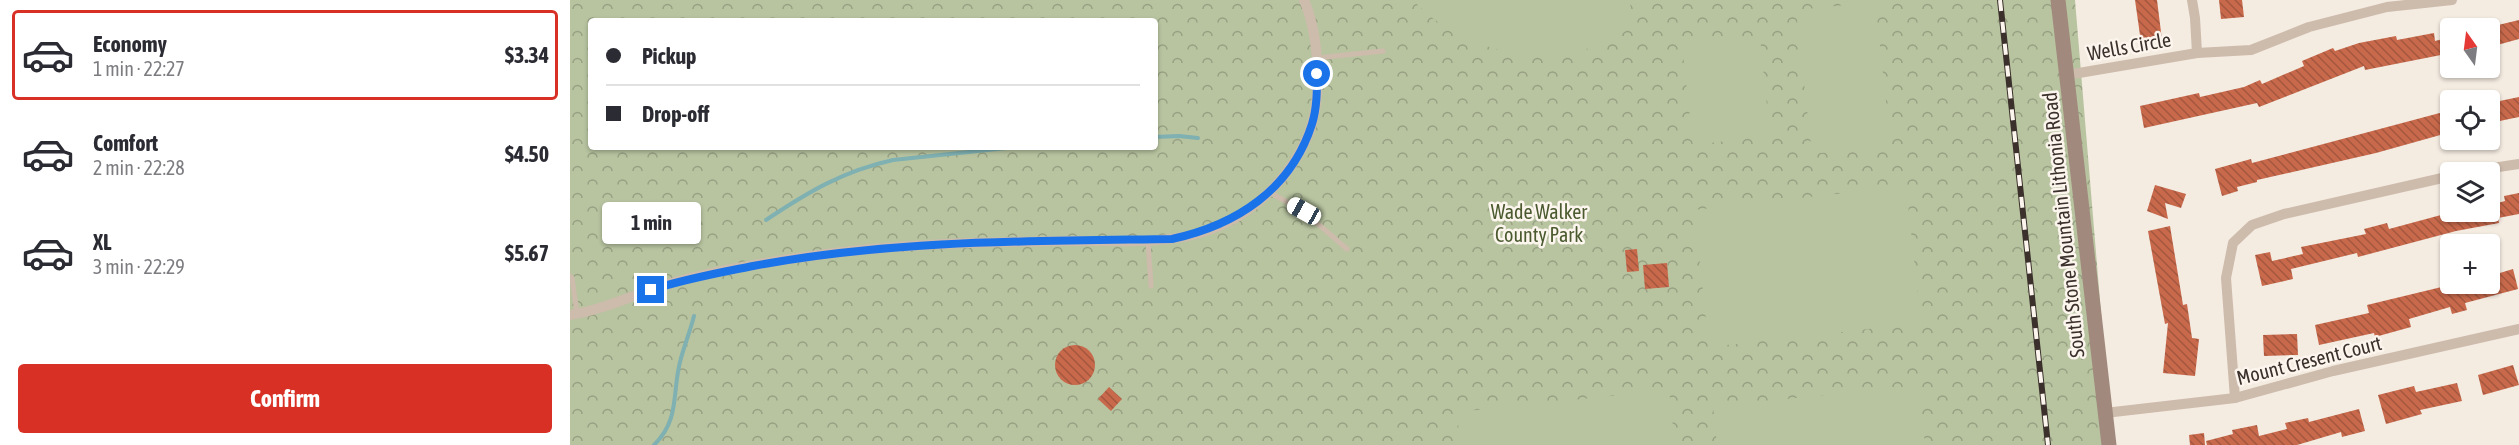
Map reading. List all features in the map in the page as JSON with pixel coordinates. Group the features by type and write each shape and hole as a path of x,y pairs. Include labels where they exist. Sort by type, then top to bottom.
{"main road":[{"name":"South Stone Mountain Lithonia Road","path":"2058,0 2109,445"}],"street":[{"path":"574,314 680,281 841,252 963,242 1172,239 1219,226 1237,217 1269,192 1295,161 1312,124 1316,104 1316,58 1304,0"},
{"name":"Wells Circle","path":"2192,0 2196,18 2197,53"},
{"name":"Wells Circle","path":"2067,75 2197,53 2251,50 2309,27 2387,7 2452,0"},
{"path":"2500,167 2519,164"},
{"path":"2235,398 2226,278 2233,243 2252,225 2284,214 2440,179"},
{"name":"Mount Cresent Court","path":"2105,414 2235,398 2333,371 2519,329"}],"lane":[{"path":"1316,58 1383,51"},
{"path":"1269,192 1304,211 1347,249"},
{"path":"1148,240 1151,286"},
{"path":"570,276 574,314"}],"green space":[{"name":"Wade Walker County Park","path":"570,0 2075,0 2112,445 570,445"},
{"path":"1413,0 1629,0 1635,24 1609,40 1581,50 1551,55 1520,54 1490,47 1461,36 1435,20"},
{"path":"1875,2 1891,145 1812,154 1796,10"},
{"path":"1760,37 1770,136 1693,145 1682,45"},
{"path":"1906,186 1921,323 1709,347 1694,210"},
{"path":"1919,386 1925,445 1717,445 1713,406"},
{"path":"1669,390 1675,445 1460,445 1457,412"}],"building":[{"path":"2135,0 2157,0 2162,40 2141,42"},
{"path":"2219,0 2242,0 2244,17 2221,19"},
{"path":"2519,20 2519,39 2500,44 2500,25"},
{"path":"2434,33 2435,41 2440,40 2440,55 2365,70 2364,66 2259,107 2257,103 2144,128 2140,106 2199,93 2200,97 2244,87 2260,80 2262,84 2304,66 2302,61 2333,48 2335,51 2359,43 2396,36 2397,40"},
{"path":"2519,97 2519,117 2500,121 2500,101"},
{"path":"2440,113 2440,135 2376,153 2257,180 2257,182 2237,187 2238,191 2222,196 2215,169 2251,159 2252,163"},
{"path":"2155,185 2186,194 2181,208 2165,203 2168,219 2147,211"},
{"path":"2519,193 2519,214 2500,218 2500,202 2505,201 2504,196"},
{"path":"2440,215 2440,222 2499,223 2440,234 2358,257 2357,253 2291,269 2293,279 2262,286 2255,255 2270,252 2272,261 2303,254 2301,247 2366,234 2364,229 2387,223 2389,229"},
{"path":"2170,226 2183,305 2187,304 2192,338 2199,339 2195,376 2163,373 2168,323 2165,324 2148,231"},
{"path":"1637,249 1639,271 1627,272 1625,250"},
{"path":"1667,263 1669,287 1645,289 1643,265"},
{"path":"2513,269 2518,289 2500,294 2500,273"},
{"path":"2440,287 2440,294 2499,294 2465,303 2467,310 2452,314 2450,307 2409,319 2411,327 2375,337 2374,333 2319,345 2315,325 2369,313 2367,305"},
{"path":"2297,334 2298,355 2264,356 2263,335"},
{"path":"1075,345 1089,351 1095,365 1089,379 1075,385 1061,379 1055,365 1061,351"},
{"path":"2513,365 2519,385 2483,395 2478,375"},
{"path":"2457,383 2462,401 2420,410 2422,414 2386,424 2378,395 2414,386 2416,392"},
{"path":"1109,387 1122,399 1111,411 1098,399"},
{"path":"2359,409 2365,431 2342,437 2341,432 2297,445 2207,445 2206,441 2233,434 2232,430 2257,425 2259,436 2287,429 2285,423 2308,418 2309,422"},
{"path":"2204,433 2205,445 2190,445 2189,435"}],"waterway":[{"path":"1158,137 1198,138"},
{"path":"766,220 826,184 858,170 893,160 988,150"},
{"path":"654,445 662,436 672,416 680,362 694,316"}],"railway":[{"path":"2000,0 2048,445"}],"route":[{"path":"651,290 714,274 841,252 963,242 1172,239 1200,233 1237,217 1254,206 1283,177 1295,161 1312,124 1316,104 1317,74"}]}
